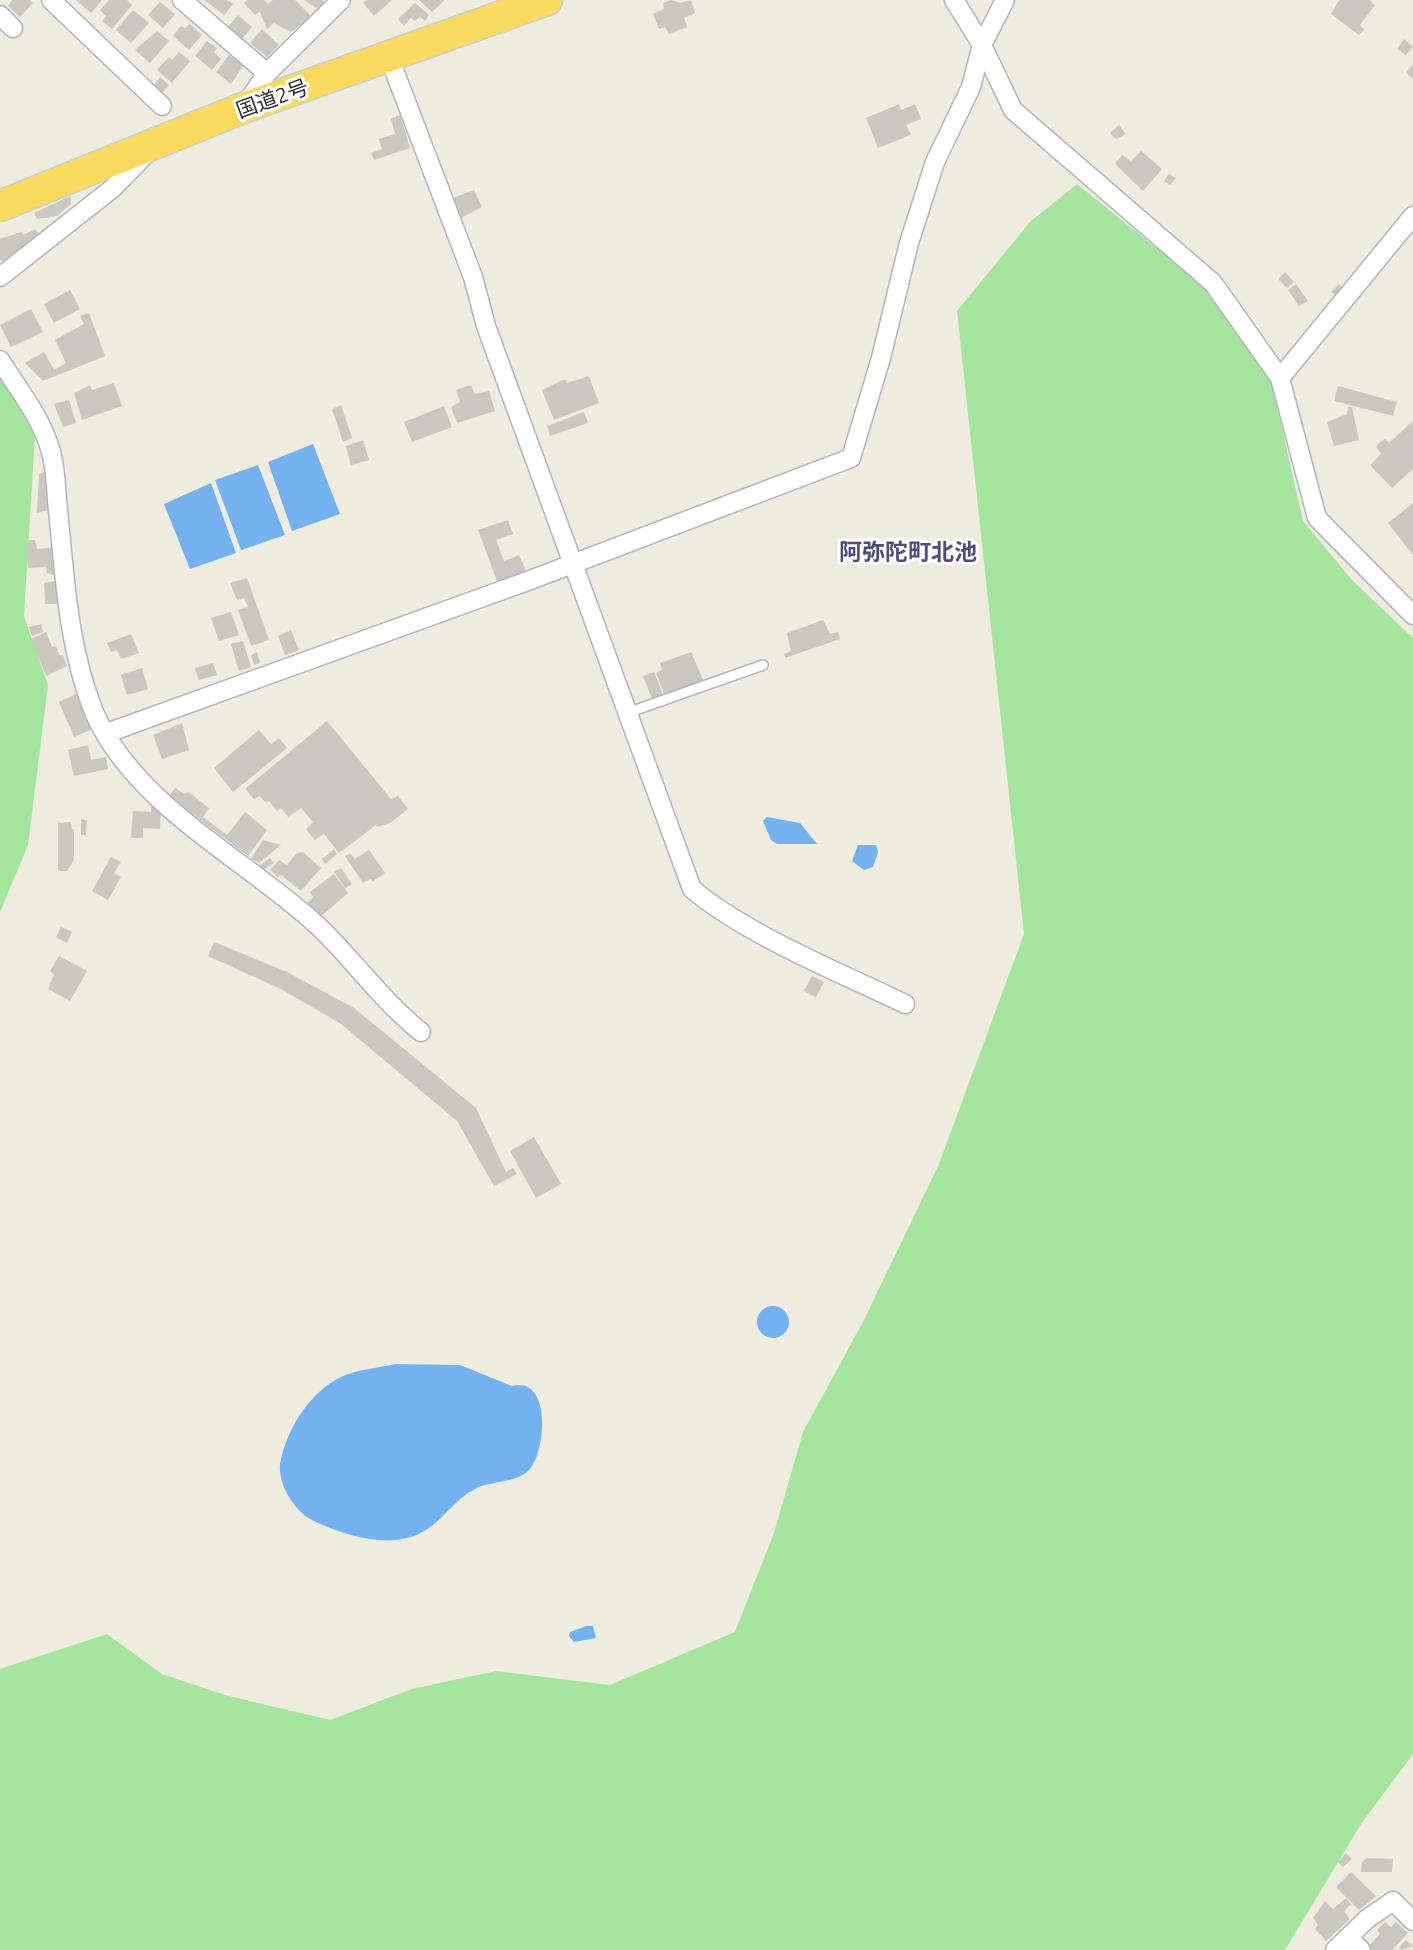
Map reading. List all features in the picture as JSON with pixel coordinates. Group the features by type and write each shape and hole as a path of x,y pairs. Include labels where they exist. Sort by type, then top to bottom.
{"highway":[{"name":"国道2号","path":"0,206 243,108 547,0"}],"street":[{"path":"51,0 144,77 162,106"},
{"path":"182,0 267,73"},
{"path":"243,108 267,73 341,0"},
{"path":"954,0 982,44 1013,110 1213,283 1280,378 1317,518 1413,615"},
{"path":"107,733 851,458 881,359 909,243 935,162 971,87 982,44 1005,0"},
{"path":"389,57 473,277 486,326 570,563 692,889 710,904 807,957 905,1004"},
{"path":"0,277 113,188 158,142"},
{"path":"1280,378 1413,216"},
{"path":"0,360 36,415 51,452 72,642 95,713 107,733 130,768 162,801 319,927 400,1016 421,1032"},
{"path":"1348,1946 1393,1901 1413,1921"}],"lane":[{"path":"627,713 764,665"}],"green space":[{"path":"1077,184 1202,285 1271,380 1303,521 1352,580 1413,638 1413,1754 1361,1824 1285,1950 0,1950 0,1669 107,1634 162,1674 225,1695 330,1720 412,1689 496,1671 610,1685 735,1632 774,1533 803,1432 864,1320 939,1164 1024,934 957,311 1030,222"},
{"path":"0,375 35,436 24,616 48,685 28,845 0,912"}],"water":[{"path":"313,444 340,514 292,531 268,462"},
{"path":"258,465 285,535 241,550 215,480"},
{"path":"211,483 236,553 190,569 164,504"},
{"path":"767,817 800,823 817,844 777,844 771,840 763,821"},
{"path":"858,845 876,845 878,852 873,867 864,870 852,861"},
{"path":"773,1306 784,1311 789,1322 784,1333 773,1338 762,1333 757,1322 762,1311"},
{"path":"395,1364 460,1365 512,1386 525,1386 534,1392 539,1403 542,1433 535,1461 529,1470 517,1478 475,1489 421,1533 406,1538 375,1540 343,1533 314,1521 300,1511 284,1486 281,1459 303,1410 331,1382 362,1370"},
{"path":"593,1626 596,1638 574,1642 569,1636 570,1632"}],"building":[{"path":"12,0 30,0 33,3 20,17 8,6"},
{"path":"76,0 102,0 91,13"},
{"path":"109,0 127,0 132,5 112,29 102,21 106,16 100,10"},
{"path":"204,0 227,0 233,4 224,15"},
{"path":"247,0 264,0 268,4 273,0 295,0 312,17 291,32 274,23 267,29 260,12 255,15 244,3"},
{"path":"304,0 322,0 325,3 318,9"},
{"path":"367,0 392,0 374,16 363,3"},
{"path":"419,0 445,0 432,12"},
{"path":"671,0 680,3 691,0 695,13 684,18 687,27 669,34 665,27 659,29 653,14 664,9 663,3"},
{"path":"1339,0 1369,0 1375,5 1360,25 1364,30 1359,35 1331,14"},
{"path":"160,2 175,14 163,28 148,15"},
{"path":"415,3 429,15 425,21 420,17 415,21 411,18 404,26 398,19"},
{"path":"133,10 149,23 131,43 116,30"},
{"path":"238,15 252,27 241,40 227,28"},
{"path":"190,24 202,35 189,50 173,36 181,26 185,28"},
{"path":"262,29 279,45 267,57 250,43"},
{"path":"157,31 169,41 150,63 135,50"},
{"path":"1404,39 1413,47 1406,55 1397,49"},
{"path":"207,41 217,48 214,52 221,59 212,70 195,56"},
{"path":"179,52 190,61 172,83 157,70 169,57 172,60"},
{"path":"229,55 243,66 231,84 216,72"},
{"path":"1413,64 1413,79 1406,73"},
{"path":"160,77 169,85 162,93 153,86"},
{"path":"899,104 901,110 915,104 921,119 906,125 911,135 878,148 866,118"},
{"path":"400,115 410,148 374,160 371,153 382,149 379,139 395,134 391,119"},
{"path":"1119,125 1126,134 1116,139 1110,133"},
{"path":"1141,151 1162,169 1143,191 1115,164 1122,155 1131,161"},
{"path":"1169,174 1176,178 1170,185 1164,181"},
{"path":"474,190 482,207 461,218 453,198"},
{"path":"70,196 71,204 57,216 37,219 34,213"},
{"path":"35,229 40,236 5,264 0,259 0,239 21,232 23,235"},
{"path":"1285,272 1294,282 1287,288 1278,279"},
{"path":"1296,284 1308,301 1299,306 1288,290"},
{"path":"1339,284 1342,287 1335,295 1331,292"},
{"path":"70,290 80,309 54,323 44,304"},
{"path":"31,309 43,332 11,347 0,325"},
{"path":"89,313 105,356 43,381 25,363 44,352 54,370 66,363 55,340 84,324 80,316"},
{"path":"589,376 599,403 554,420 542,390 565,379 567,383"},
{"path":"114,383 122,406 82,420 74,393 90,385 92,390"},
{"path":"471,385 475,394 489,391 495,411 457,423 451,407 460,402 456,390"},
{"path":"1338,386 1397,402 1393,416 1334,401"},
{"path":"69,400 76,423 63,427 54,404"},
{"path":"341,405 352,438 343,442 332,409"},
{"path":"444,406 452,427 412,442 404,422"},
{"path":"1348,407 1352,407 1359,440 1334,446 1327,422 1347,414"},
{"path":"584,412 588,423 550,436 547,426"},
{"path":"1413,421 1413,469 1392,488 1370,465 1381,454 1376,447 1378,444 1385,439 1389,443"},
{"path":"363,440 369,460 351,465 346,446"},
{"path":"47,471 52,509 37,513 39,474"},
{"path":"1413,503 1413,555 1388,523"},
{"path":"508,520 513,534 496,540 504,561 519,555 526,571 497,581 478,530"},
{"path":"29,540 35,540 37,549 57,547 59,577 47,573 46,567 28,568 26,549"},
{"path":"247,578 269,640 251,646 238,610 248,607 244,598 237,600 230,583"},
{"path":"56,581 58,604 45,604 44,583"},
{"path":"231,612 239,635 219,641 211,618"},
{"path":"823,620 830,634 838,632 840,639 785,658 784,654 791,651 787,633"},
{"path":"41,624 43,632 32,636 29,627"},
{"path":"291,630 299,650 285,655 278,636"},
{"path":"46,632 52,647 56,646 67,666 46,676 31,639"},
{"path":"131,634 139,653 121,659 117,650 111,652 107,643"},
{"path":"243,641 251,667 239,671 231,644"},
{"path":"257,652 260,663 254,665 251,655"},
{"path":"691,652 704,682 665,696 656,673 662,670 660,663"},
{"path":"213,663 217,675 199,680 195,668"},
{"path":"142,668 148,689 127,695 121,675"},
{"path":"654,672 663,695 652,699 643,676"},
{"path":"80,692 95,728 74,737 59,702"},
{"path":"327,721 391,799 398,796 408,809 390,823 377,827 376,825 339,853 324,834 315,840 306,829 313,822 301,808 288,817 281,808 277,811 269,801 265,802 260,796 254,799 245,789"},
{"path":"182,723 189,750 162,759 153,735"},
{"path":"259,730 271,744 279,738 287,748 233,792 214,768"},
{"path":"88,745 91,760 106,757 108,769 74,776 68,750"},
{"path":"175,788 185,794 188,792 209,808 203,817 227,835 245,812 267,830 248,856 169,796"},
{"path":"151,807 161,807 160,829 143,828 143,838 131,838 133,811 151,812"},
{"path":"81,819 87,820 86,835 81,835"},
{"path":"71,822 74,830 74,860 67,871 58,871 58,823"},
{"path":"263,840 281,845 259,863 251,859"},
{"path":"334,849 337,854 325,864 322,859"},
{"path":"369,850 385,873 373,881 370,879 363,883 345,856 350,853 355,859"},
{"path":"303,852 321,868 301,891 270,870 279,860 287,865 296,854"},
{"path":"111,857 121,862 114,873 121,877 108,900 92,891"},
{"path":"270,858 274,863 263,870 259,866"},
{"path":"341,868 352,884 345,888 334,872"},
{"path":"334,874 348,893 319,918 307,903 313,897 310,892"},
{"path":"61,927 72,932 67,943 56,937"},
{"path":"214,942 287,972 354,1008 476,1108 506,1172 513,1168 517,1174 494,1186 457,1121 341,1024 281,989 208,956"},
{"path":"59,956 87,971 70,1001 48,989 54,975 50,971"},
{"path":"812,976 824,982 816,997 804,991"},
{"path":"534,1137 561,1184 536,1198 510,1151"},
{"path":"1346,1853 1352,1859 1343,1867 1338,1862"},
{"path":"1367,1858 1393,1859 1392,1872 1361,1872 1362,1862"},
{"path":"1351,1872 1376,1896 1359,1910 1336,1887"},
{"path":"1346,1898 1351,1904 1344,1911 1350,1919 1326,1941 1315,1929 1318,1925 1313,1918 1325,1901 1333,1909"},
{"path":"1385,1922 1391,1927 1396,1922 1408,1933 1392,1950 1371,1950 1368,1947 1380,1934 1377,1930"},
{"path":"1406,1940 1413,1946 1402,1950 1399,1947"}],"district":[{"name":"阿弥陀町北池","path":"908,551"}]}
